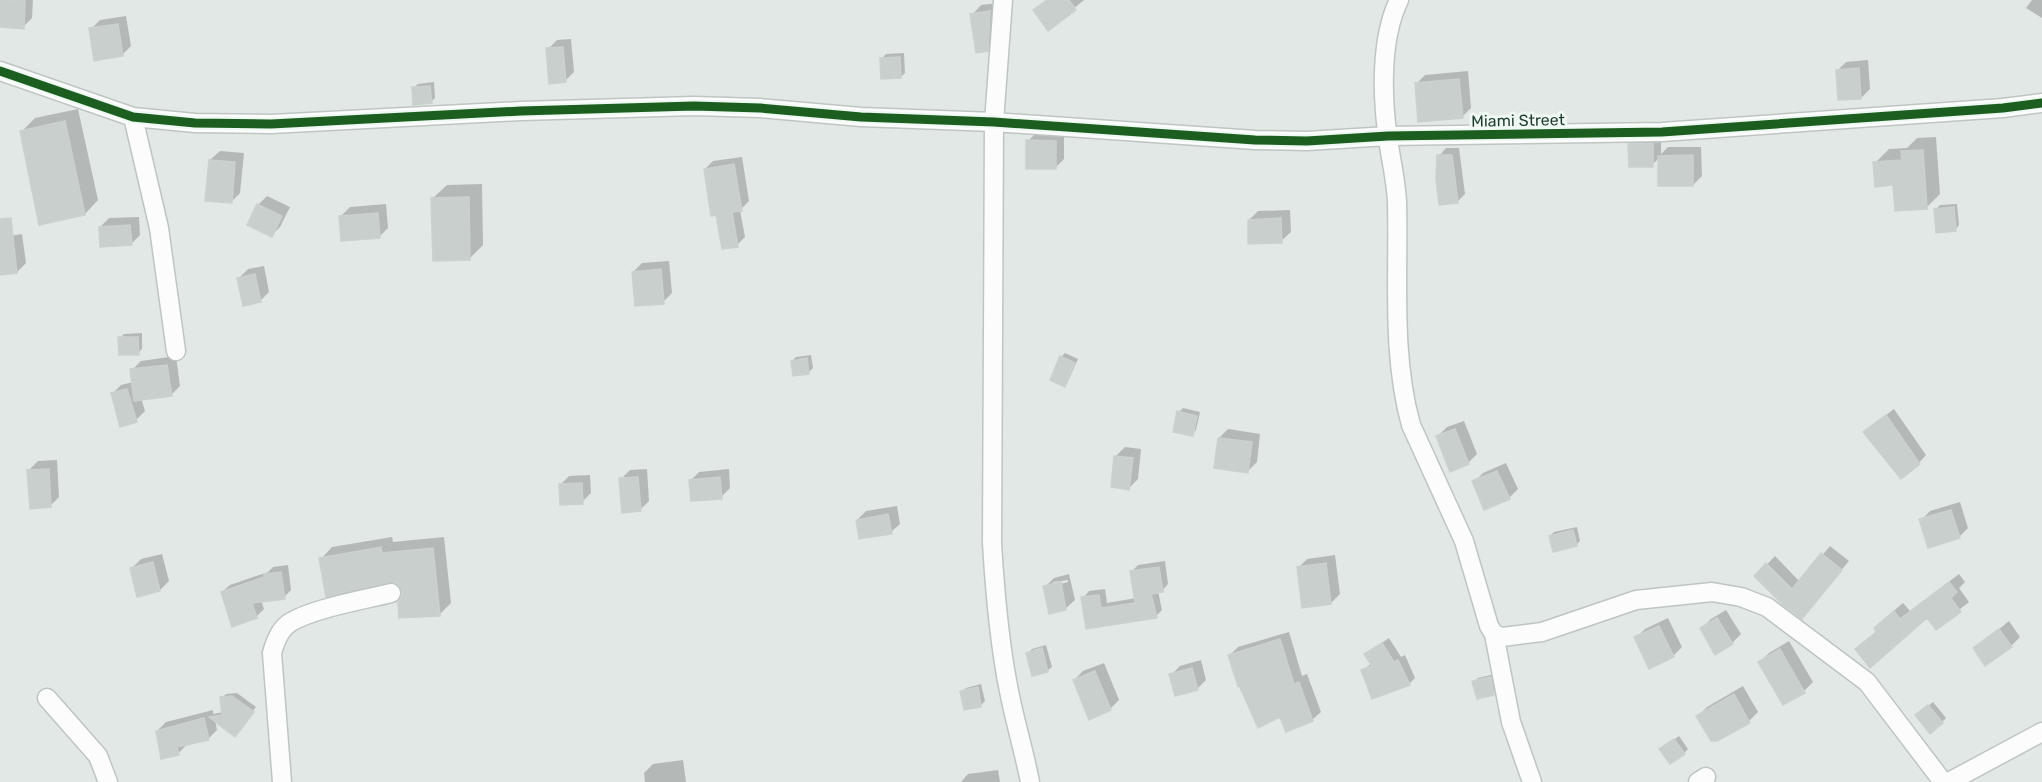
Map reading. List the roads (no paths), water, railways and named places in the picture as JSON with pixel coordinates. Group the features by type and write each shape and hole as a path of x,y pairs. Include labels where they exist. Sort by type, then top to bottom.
{"street":[{"path":"1003,0 994,122 992,543 995,599 1009,691 1030,782"},
{"path":"1399,0 1392,14 1384,58 1388,136 1396,200 1398,325 1406,406 1411,425 1464,541 1489,626 1494,634 1511,722 1532,782"},
{"name":"Miami Street","path":"0,71 133,117 195,123 271,124 694,106 760,108 861,117 994,122 1255,140 1307,141 1388,136 1662,132 2003,108 2042,103"},
{"path":"133,117 159,228 176,351"},
{"path":"1494,634 1502,637 1542,632 1636,600 1712,592 1741,597 1767,607 1867,682 1943,782"},
{"path":"282,782 272,653 276,638 289,622 323,610 391,593"},
{"path":"47,698 98,756 108,782"},
{"path":"1948,782 2042,732"}]}
